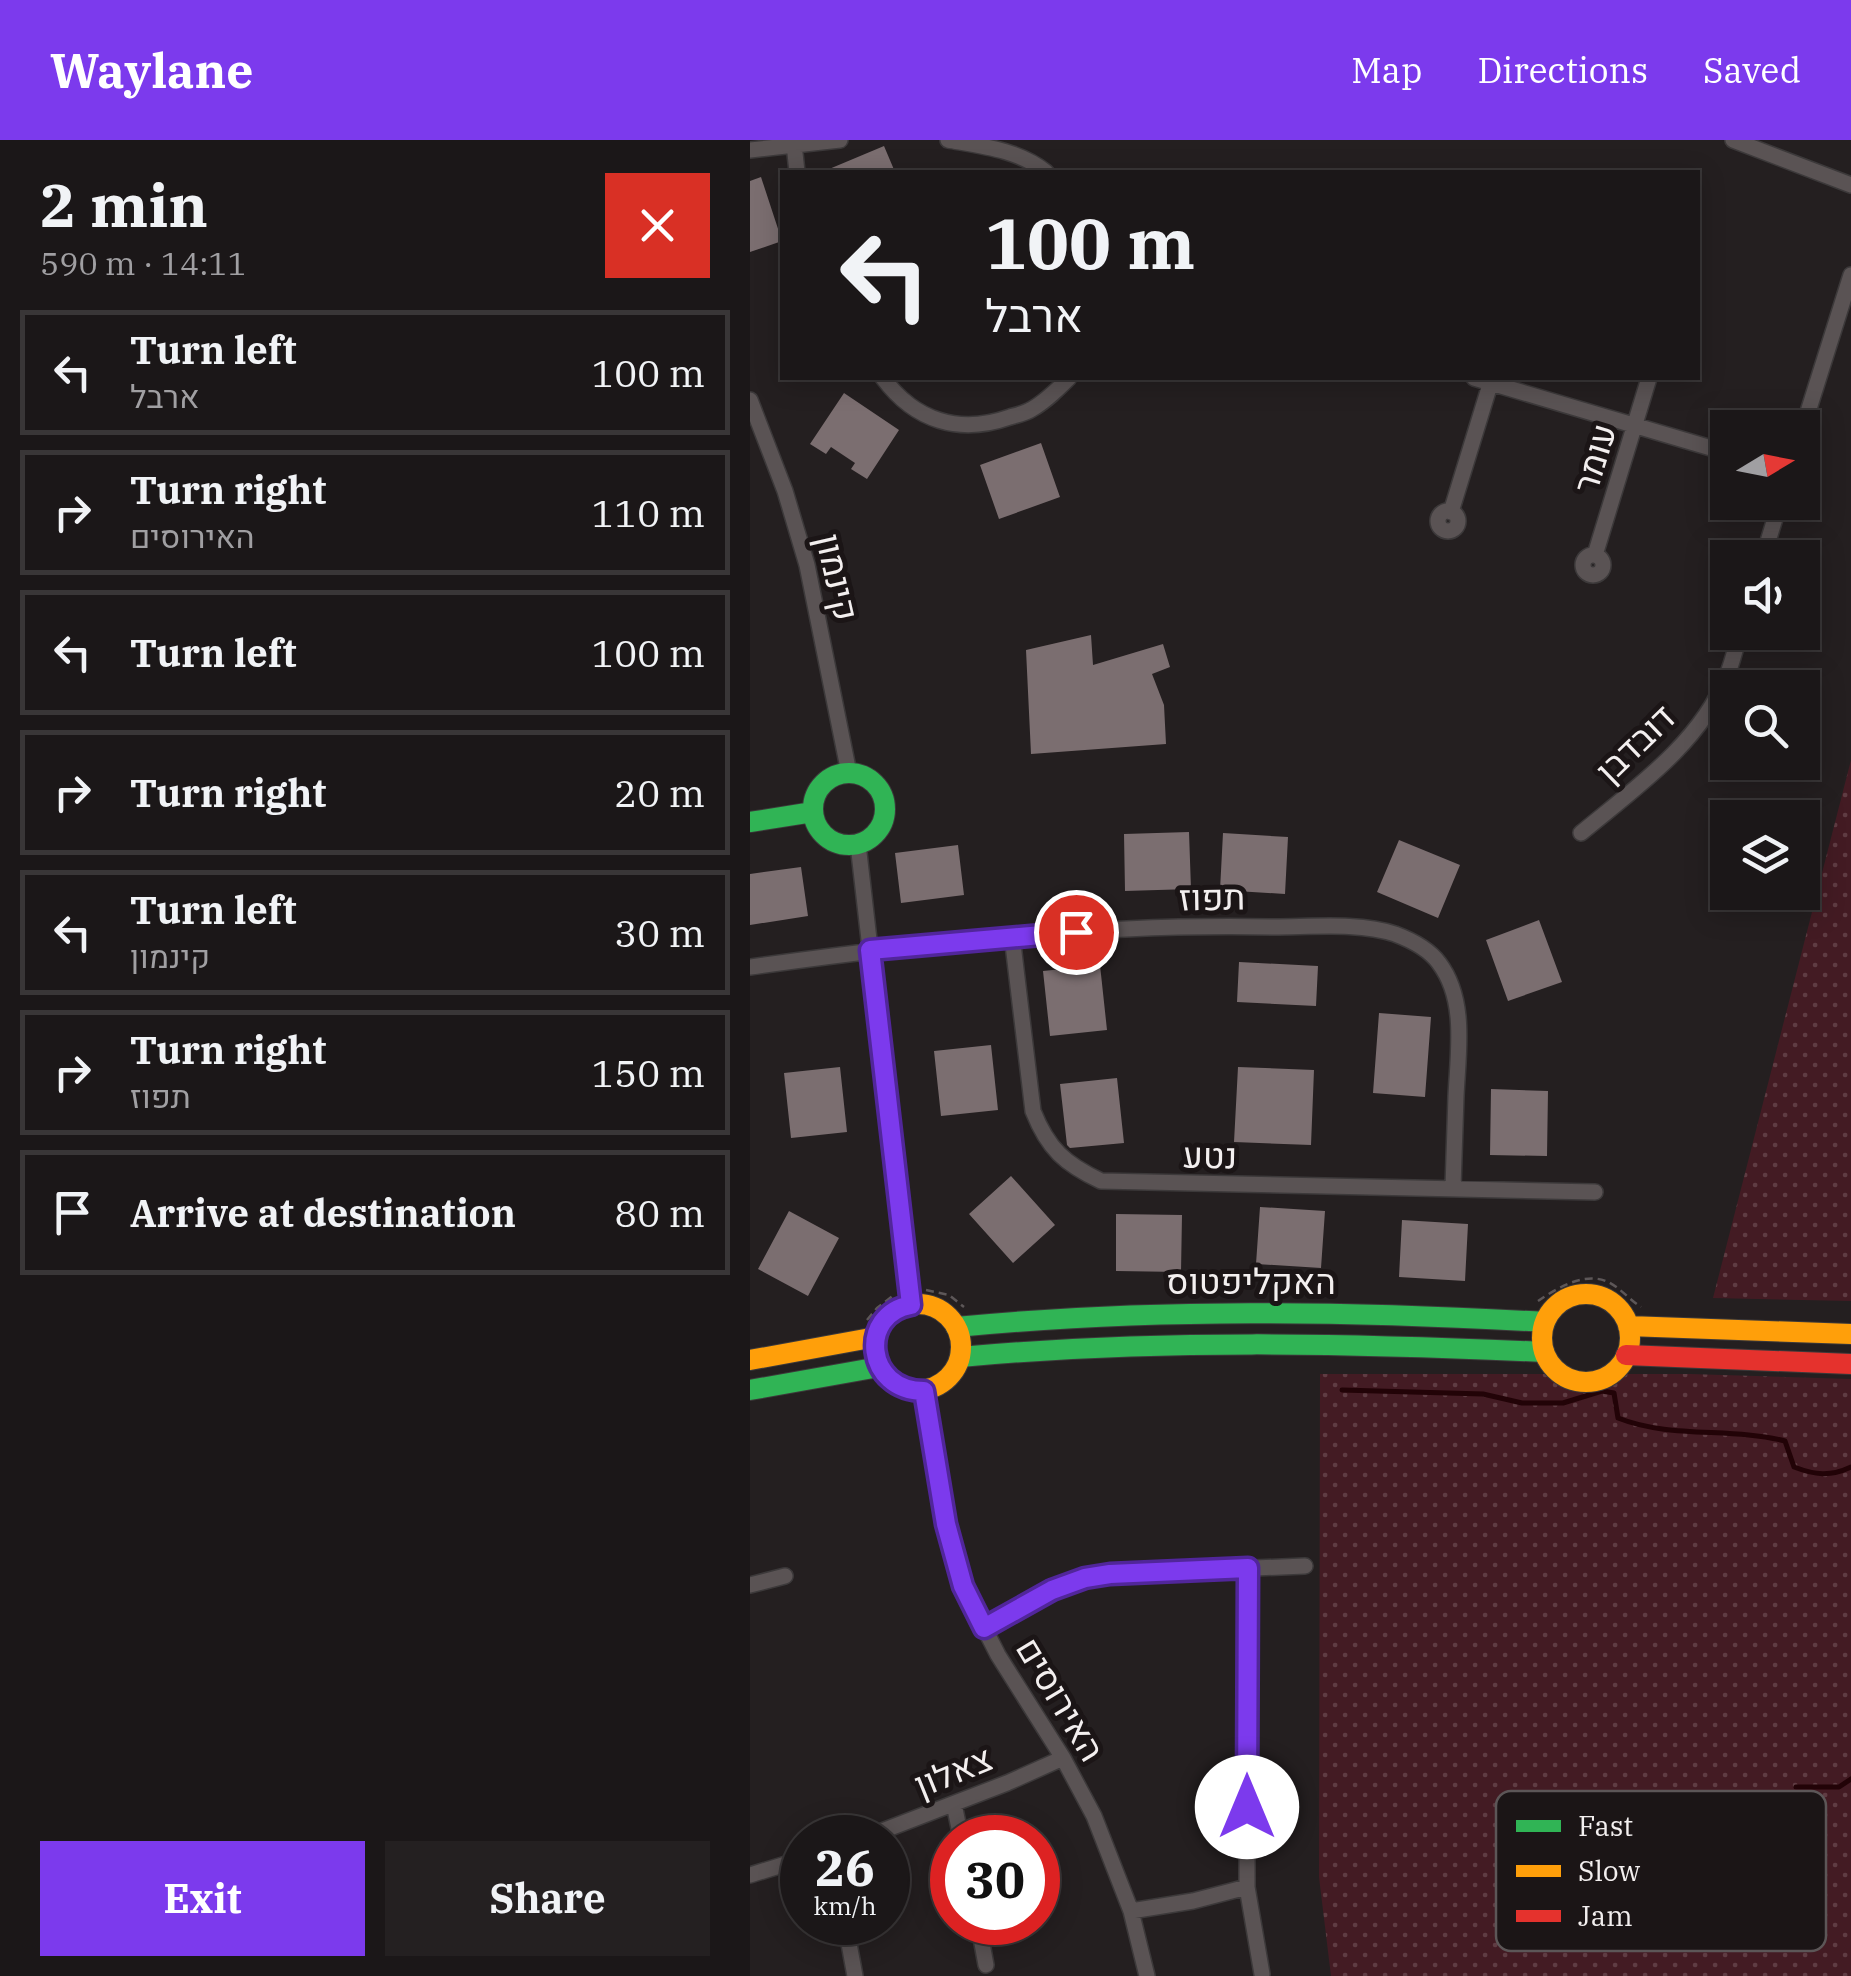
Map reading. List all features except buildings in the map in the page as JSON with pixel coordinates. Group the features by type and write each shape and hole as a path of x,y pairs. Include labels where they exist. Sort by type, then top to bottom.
{"main road":[{"path":"849,773 869,779 882,795 884,815 875,834 858,844 847,845 820,831 813,812 814,800 827,780 849,773"},
{"path":"750,822 813,812"},
{"path":"1590,1294 1605,1298 1622,1312 1628,1326 1626,1355 1618,1368 1602,1380 1588,1382 1565,1377 1546,1358 1542,1334 1545,1322 1550,1312 1566,1299 1590,1294"},
{"path":"920,1304 935,1307 956,1327 961,1338 957,1368 939,1386 912,1391 892,1382 880,1367 875,1344 878,1329 898,1309 920,1304"},
{"name":"האקליפטוס","path":"956,1327 1207,1311 1545,1322"},
{"path":"1628,1326 1851,1334"},
{"path":"750,1360 876,1337"},
{"name":"האקליפטוס","path":"960,1357 1075,1346 1213,1342 1544,1352"},
{"path":"1626,1355 1851,1364"},
{"path":"750,1390 880,1367"}],"street":[{"path":"750,150 840,140"},
{"path":"948,140 1003,150 1044,170"},
{"path":"1733,140 1851,186"},
{"path":"794,144 797,170"},
{"path":"1809,410 1851,275"},
{"path":"885,380 916,411 942,422 967,426 996,422 1030,410 1067,380"},
{"path":"1451,512 1485,380"},
{"path":"1488,380 1710,448"},
{"name":"עומר","path":"1595,555 1648,380"},
{"name":"קינמון","path":"750,400 785,491 807,565 849,773"},
{"name":"דובדבן","path":"1582,833 1657,770 1688,738 1710,710 1735,650"},
{"path":"858,844 911,1305"},
{"name":"תפוז","path":"750,968 870,950 1108,929 1347,928 1393,933 1420,945 1438,960 1456,1000 1459,1028 1453,1187"},
{"name":"נטע","path":"1012,936 1033,1111 1055,1152 1076,1169 1101,1181 1596,1192"},
{"name":"האירוסים","path":"924,1391 946,1524 963,1586 998,1656 1094,1816 1132,1911 1147,1976"},
{"path":"984,1628 1052,1590 1085,1578 1305,1566"},
{"path":"1248,1568 1247,1887 1262,1974"},
{"path":"750,1584 785,1576"},
{"name":"צאלון","path":"910,1821 1062,1758"},
{"path":"954,1804 956,1815"},
{"path":"750,1875 780,1866"},
{"path":"1132,1911 1193,1902 1247,1887"},
{"path":"849,1945 855,1976"},
{"path":"982,1945 986,1965"}],"shaded area":[{"path":"1851,760 1851,1301 1713,1298 1813,910 1820,910 1820,881"},
{"path":"1320,1374 1690,1374 1851,1379 1851,1976 1331,1976 1319,1877"}],"waterway":[{"path":"1342,1390 1483,1394 1522,1403 1563,1403 1602,1391 1614,1393 1618,1418 1680,1431 1744,1434 1785,1441 1794,1467 1809,1472 1829,1474 1851,1467"},
{"path":"1796,1787 1839,1787 1851,1779"}],"traffic: fast":[{"path":"849,773 874,784 885,809 874,834 849,845 824,834 813,809 824,784 849,773"},
{"path":"750,822 813,812"},
{"path":"956,1327 1250,1313 1545,1322"},
{"path":"960,1357 1106,1347 1252,1344 1544,1352"},
{"path":"750,1390 879,1367"}],"traffic: slow":[{"path":"1586,1294 1617,1307 1630,1338 1617,1369 1586,1382 1555,1369 1542,1338 1555,1307 1586,1294"},
{"path":"918,1304 935,1307 949,1316 958,1330 961,1347 958,1364 949,1378 935,1387 918,1390 901,1387 887,1378 878,1364 875,1347 878,1330 887,1316 901,1307 918,1304"},
{"path":"1628,1326 1851,1334"},
{"path":"750,1360 876,1337"}],"traffic: jam":[{"path":"1626,1355 1851,1364"}],"route":[{"path":"1076,932 870,950 911,1305 898,1309 878,1329 878,1365 898,1386 924,1391 946,1524 963,1586 984,1628 1052,1590 1085,1578 1248,1568 1247,1807"}]}
